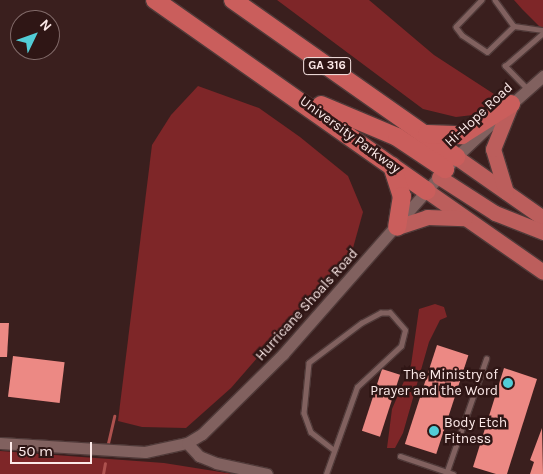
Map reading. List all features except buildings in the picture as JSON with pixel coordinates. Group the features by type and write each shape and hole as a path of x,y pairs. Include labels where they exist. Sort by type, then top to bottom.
{"highway":[{"name":"University Parkway","path":"156,0 543,272"},
{"name":"GA 316","path":"233,0 422,132 447,168 507,193 543,218"},
{"path":"299,99 385,131 447,168 495,213 543,232"},
{"path":"422,132 462,135 511,104"},
{"path":"507,193 493,149 511,104"},
{"path":"392,166 402,196 397,227 427,218 466,218"}],"street":[{"name":"Hi-Hope Road","path":"447,168 511,104 543,76"},
{"name":"Hurricane Shoals Road","path":"187,443 244,395 397,227 447,168"},
{"path":"0,443 117,453 145,452 187,443 199,456 216,463 267,474"}],"lane":[{"path":"482,0 456,27 462,35 486,52 514,26"},
{"path":"495,0 514,26 543,32"},
{"path":"528,90 505,66 543,32"},
{"path":"326,474 357,387 401,346 405,330 390,313 381,313 362,323 309,363 304,413 311,432 334,450"},
{"path":"446,473 486,359"},
{"path":"400,456 453,474"}],"shaded area":[{"path":"277,0 369,0 434,55 497,96 481,114 456,117 423,109"},
{"path":"514,0 543,0 543,30 522,9"},
{"path":"198,86 259,108 300,137 348,176 363,212 353,248 231,388 186,428 142,427 118,421 152,145 171,115"},
{"path":"435,304 444,307 447,317 440,320 429,342 403,433 395,448 387,448 392,409 411,365 419,309"},
{"path":"0,451 164,463 233,474 0,474"}],"waterway":[{"path":"108,443 114,416"},
{"path":"103,474 105,463"}],"place":[{"name":"The Ministry of Prayer and the Word","path":"508,383"},
{"name":"Body Etch Fitness","path":"434,431"}]}
